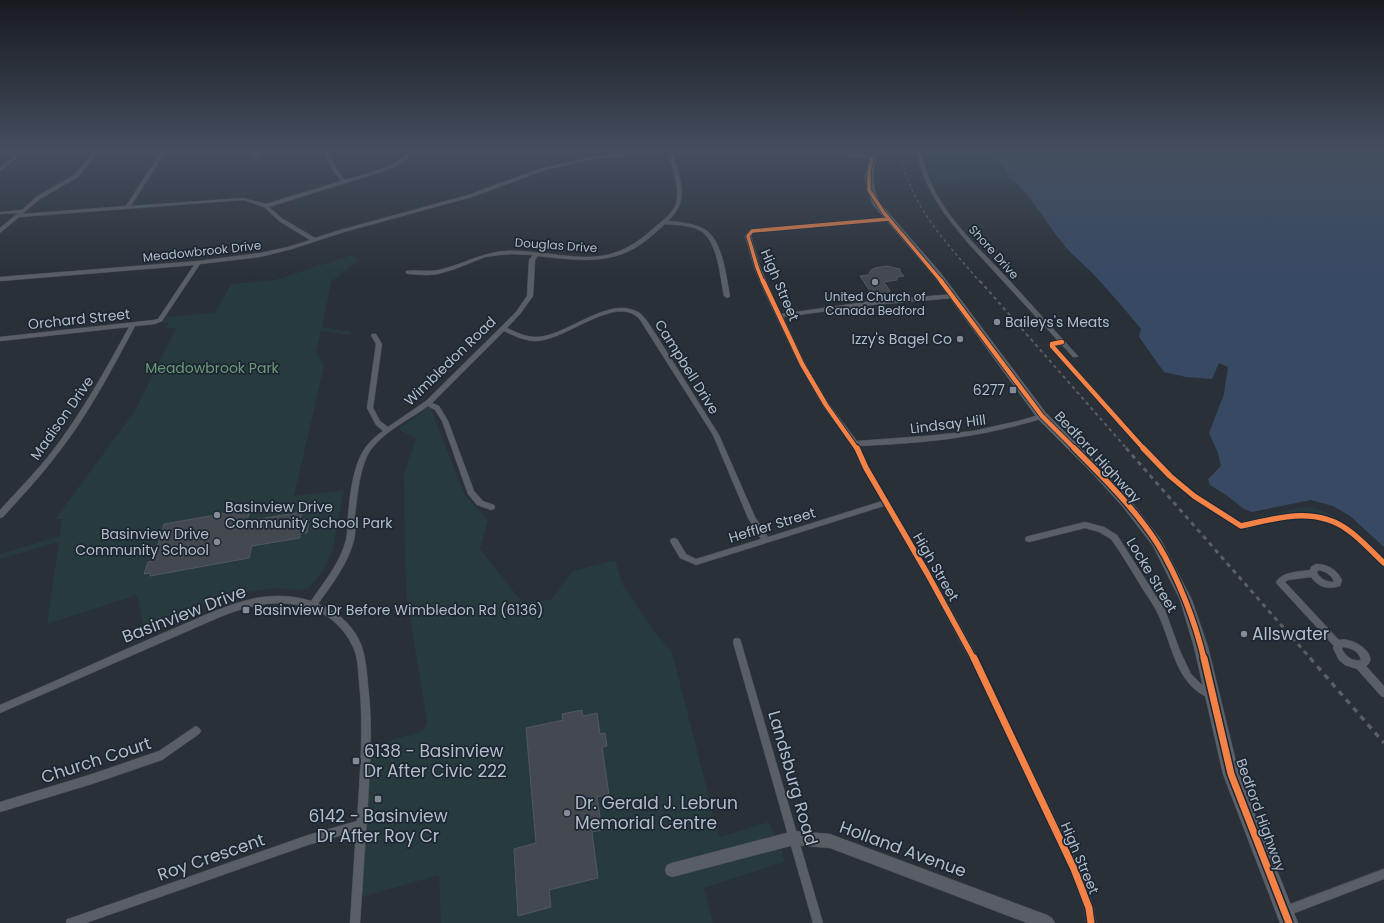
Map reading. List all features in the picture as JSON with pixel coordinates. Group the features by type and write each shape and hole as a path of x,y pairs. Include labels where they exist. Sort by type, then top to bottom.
{"main road":[{"name":"Bedford Highway","path":"871,192 876,203 954,296 1042,416 1127,504 1157,543 1186,600 1201,647 1231,774 1286,918"}],"street":[{"path":"0,231 22,210 48,192"},
{"path":"128,207 138,192"},
{"path":"266,206 309,192"},
{"name":"Meadowbrook Drive","path":"0,279 198,263 260,255 290,248 481,192"},
{"name":"Douglas Drive","path":"408,272 437,272 471,260 498,253 516,252 585,259 617,256 636,246 663,222 678,205 680,198 679,192"},
{"name":"Shore Drive","path":"935,192 953,222 970,243 1075,356"},
{"path":"16,216 243,199 266,206 281,220 314,240"},
{"path":"0,212 22,210"},
{"name":"High Street","path":"889,219 752,231 748,236 757,267 767,291 802,364 826,405 855,444 866,468 927,573 974,659 1074,869 1089,908 1091,923"},
{"path":"663,222 696,228 710,234 716,248 727,296"},
{"name":"Wimbledon Road","path":"312,606 341,564 350,540 352,512 362,460 369,448 387,430 416,413 428,403 521,310 530,296 532,260 537,254"},
{"name":"Orchard Street","path":"0,339 132,326 160,320 198,263"},
{"path":"780,316 872,303 954,296"},
{"name":"Campbell Drive","path":"503,328 522,336 536,339 547,338 560,333 606,312 622,310 634,312 642,318 716,436 752,518 766,540"},
{"name":"Madison Drive","path":"0,515 59,448 83,414 104,379 132,326"},
{"path":"374,335 379,344 370,408 378,423 387,430"},
{"path":"428,403 437,408 445,420 471,492 480,503 491,508"},
{"name":"Lindsay Hill","path":"855,444 918,440 983,432 1019,424 1042,416"},
{"name":"Heffler Street","path":"674,541 683,556 696,562 886,503"},
{"name":"Locke Street","path":"1029,539 1085,525 1101,529 1114,537 1162,613 1176,651 1188,676 1197,686 1214,698"},
{"path":"1313,573 1286,577 1280,582 1338,645 1338,651 1342,658 1350,663 1359,665 1384,693"},
{"name":"Basinview Drive","path":"0,709 151,641 247,604 268,600 300,602 325,611 335,617 349,630 356,643 360,657 367,728 355,923"},
{"name":"Landsburg Road","path":"737,642 818,923"},
{"path":"1338,645 1349,644 1362,652 1366,660 1363,664 1359,665"},
{"name":"Church Court","path":"0,807 92,779 162,755 196,731"},
{"name":"Roy Crescent","path":"71,923 308,840 362,824"},
{"name":"Holland Avenue","path":"672,870 794,838 830,842 1047,923"},
{"path":"1286,918 1384,874"}],"green space":[{"name":"Meadowbrook Park","path":"352,255 358,261 331,282 322,327 352,332 350,335 321,331 316,352 324,366 294,496 344,490 332,552 323,571 309,588 302,590 273,588 240,593 199,606 144,629 137,595 47,624 59,542 0,559 0,554 60,536 62,519 55,519 135,411 176,328 164,329 169,323 163,323 166,317 215,313 231,284 275,280"},
{"path":"430,406 464,494 488,520 480,549 523,603 552,599 573,571 615,560 623,585 653,630 672,652 719,837 769,822 782,852 784,862 704,888 713,923 441,923 439,875 361,897 368,748 424,730 427,722 407,599 405,556 404,474 416,439 398,429"},
{"path":"1310,507 1332,515 1351,528 1384,559 1384,569 1340,527 1322,516 1308,515 1247,529 1241,521 1298,508"}],"water":[{"path":"1024,192 1384,192 1384,547 1350,516 1333,506 1311,500 1252,512 1244,509 1210,485 1208,479 1221,466 1218,453 1209,433 1224,394 1228,367 1219,363 1212,379 1186,377 1164,372 1139,337 1141,329 1101,282 1065,246"}],"building":[{"name":"United Church of Canada Bedford","path":"887,266 900,269 900,272 904,276 897,277 897,280 884,282 890,291 885,294 886,295 874,297 860,276 868,275 871,270 875,268"},
{"name":"Basinview Drive Community School","path":"250,509 247,521 302,512 300,520 309,519 307,533 300,534 300,538 252,546 249,558 150,576 150,573 144,574 148,562 153,561 164,524"},
{"name":"Dr. Gerald J. Lebrun Memorial Centre","path":"582,710 583,716 597,713 600,734 605,733 607,746 602,747 609,794 597,797 602,830 592,832 598,878 549,890 551,907 518,916 514,849 536,843 526,728 563,720 562,714"}],"railway":[{"path":"913,192 930,221 941,236 980,282"},
{"path":"980,281 1127,449"},
{"path":"1126,448 1311,659"},
{"path":"1310,658 1384,743"}],"cycle path":[{"path":"870,192 884,213 954,296 1042,416 1095,469 1127,504 1157,543 1186,600 1201,647 1231,774 1289,923"},
{"path":"889,219 752,231 748,236 757,267 767,291 802,364 826,405 855,444 866,468 927,573 974,659 1074,869 1089,908 1091,923"},
{"path":"1062,342 1052,344 1052,346 1131,436 1170,476 1194,496 1241,526 1282,517 1310,515 1323,517 1336,522 1348,530 1384,563"}],"place":[{"name":"United Church of Canada Bedford","path":"875,282"},
{"name":"Baileys's Meats","path":"997,322"},
{"name":"Izzy's Bagel Co","path":"960,339"},
{"name":"6277","path":"1013,390"},
{"name":"Basinview Drive Community School Park","path":"217,515"},
{"name":"Basinview Drive Community School","path":"217,542"},
{"name":"Basinview Dr Before Wimbledon Rd (6136)","path":"246,610"},
{"name":"Allswater","path":"1244,634"},
{"name":"6138 - Basinview Dr After Civic 222","path":"356,761"},
{"name":"6142 - Basinview Dr After Roy Cr","path":"378,799"},
{"name":"Dr. Gerald J. Lebrun Memorial Centre","path":"567,813"}]}
